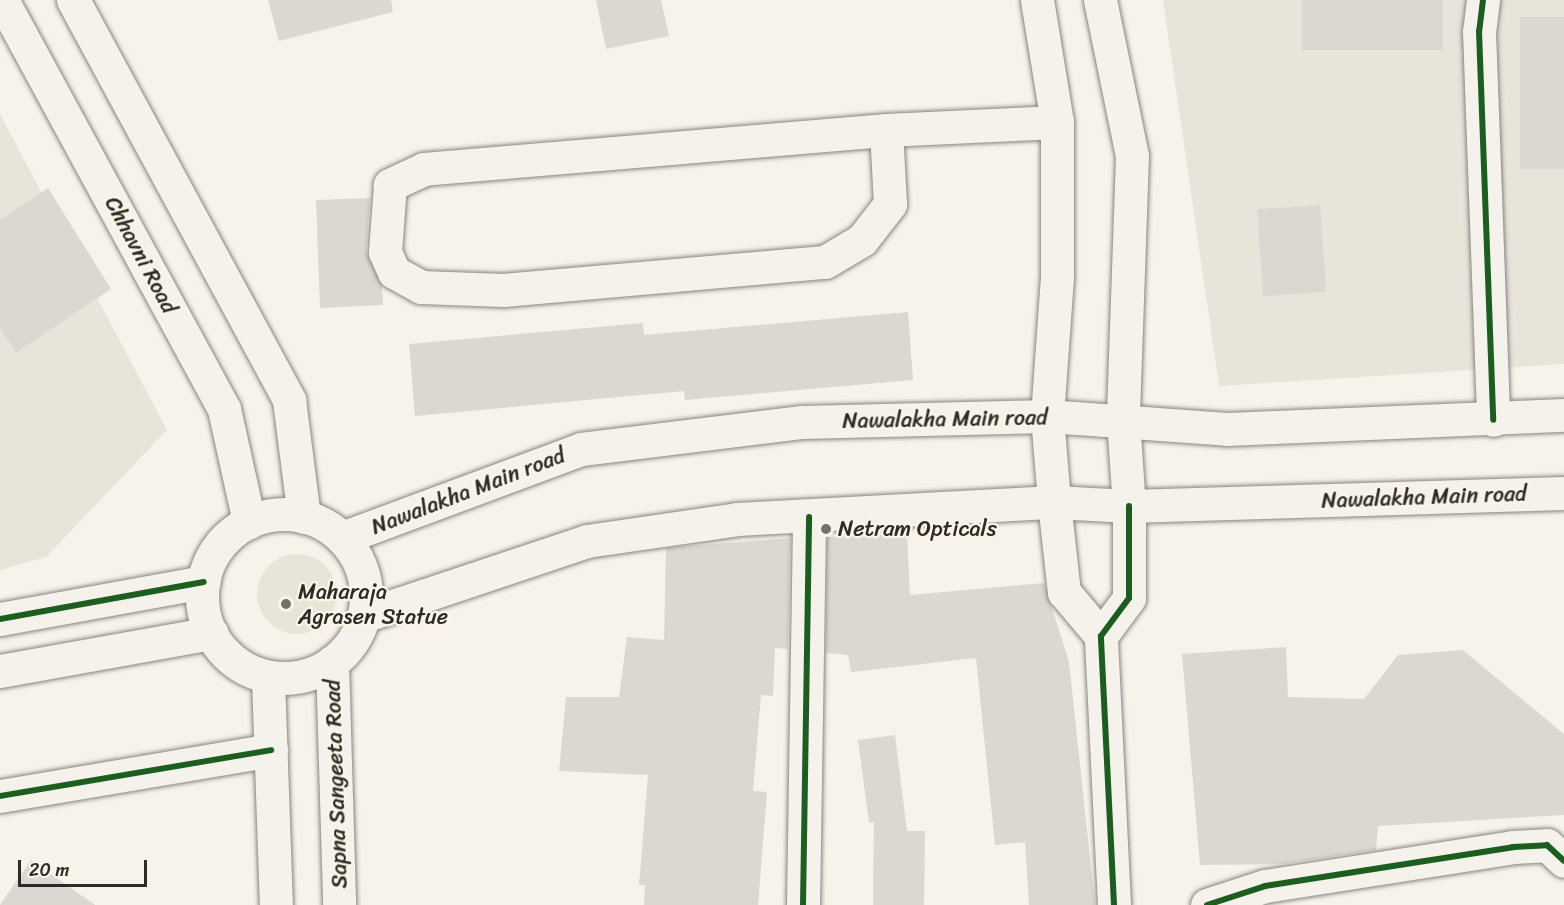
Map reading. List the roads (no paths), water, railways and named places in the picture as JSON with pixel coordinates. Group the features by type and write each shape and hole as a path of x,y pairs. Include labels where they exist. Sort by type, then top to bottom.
{"main road":[{"name":"Chhavni Road","path":"2,0 224,409 249,522"},
{"path":"73,0 289,400 304,517"},
{"path":"1037,0 1057,122 1057,277 1047,416 1054,502 1064,592 1101,636 1114,905"},
{"path":"1100,0 1132,156 1123,419 1129,506 1130,598 1101,636"},
{"path":"1483,0 1479,32 1493,420"},
{"path":"886,130 890,204 862,240 825,262 503,290 421,287 394,273 385,252 390,185 424,169 886,130 1057,122"},
{"name":"Nawalakha Main road","path":"342,538 581,449 802,422 1047,416 1123,419 1227,429 1493,420 1564,415"},
{"name":"Nawalakha Main road","path":"363,616 587,541 737,519 809,517 1054,502 1129,506 1564,493"},
{"path":"283,514 304,517 342,538 363,579 363,616 352,641 332,662 313,673 268,678 238,665 212,633 201,606 206,569 226,537 249,522 283,514"},
{"path":"803,905 809,517"},
{"path":"0,620 204,582"},
{"path":"0,671 212,633"},
{"name":"Sapna Sangeeta Road","path":"332,662 339,905"},
{"path":"268,678 276,905"},
{"path":"0,796 271,750"},
{"path":"1207,905 1265,886 1513,847 1547,844 1564,861"}],"place":[{"name":"Netram Opticals","path":"826,529"},
{"name":"Maharaja Agrasen Statue","path":"286,604"}]}
